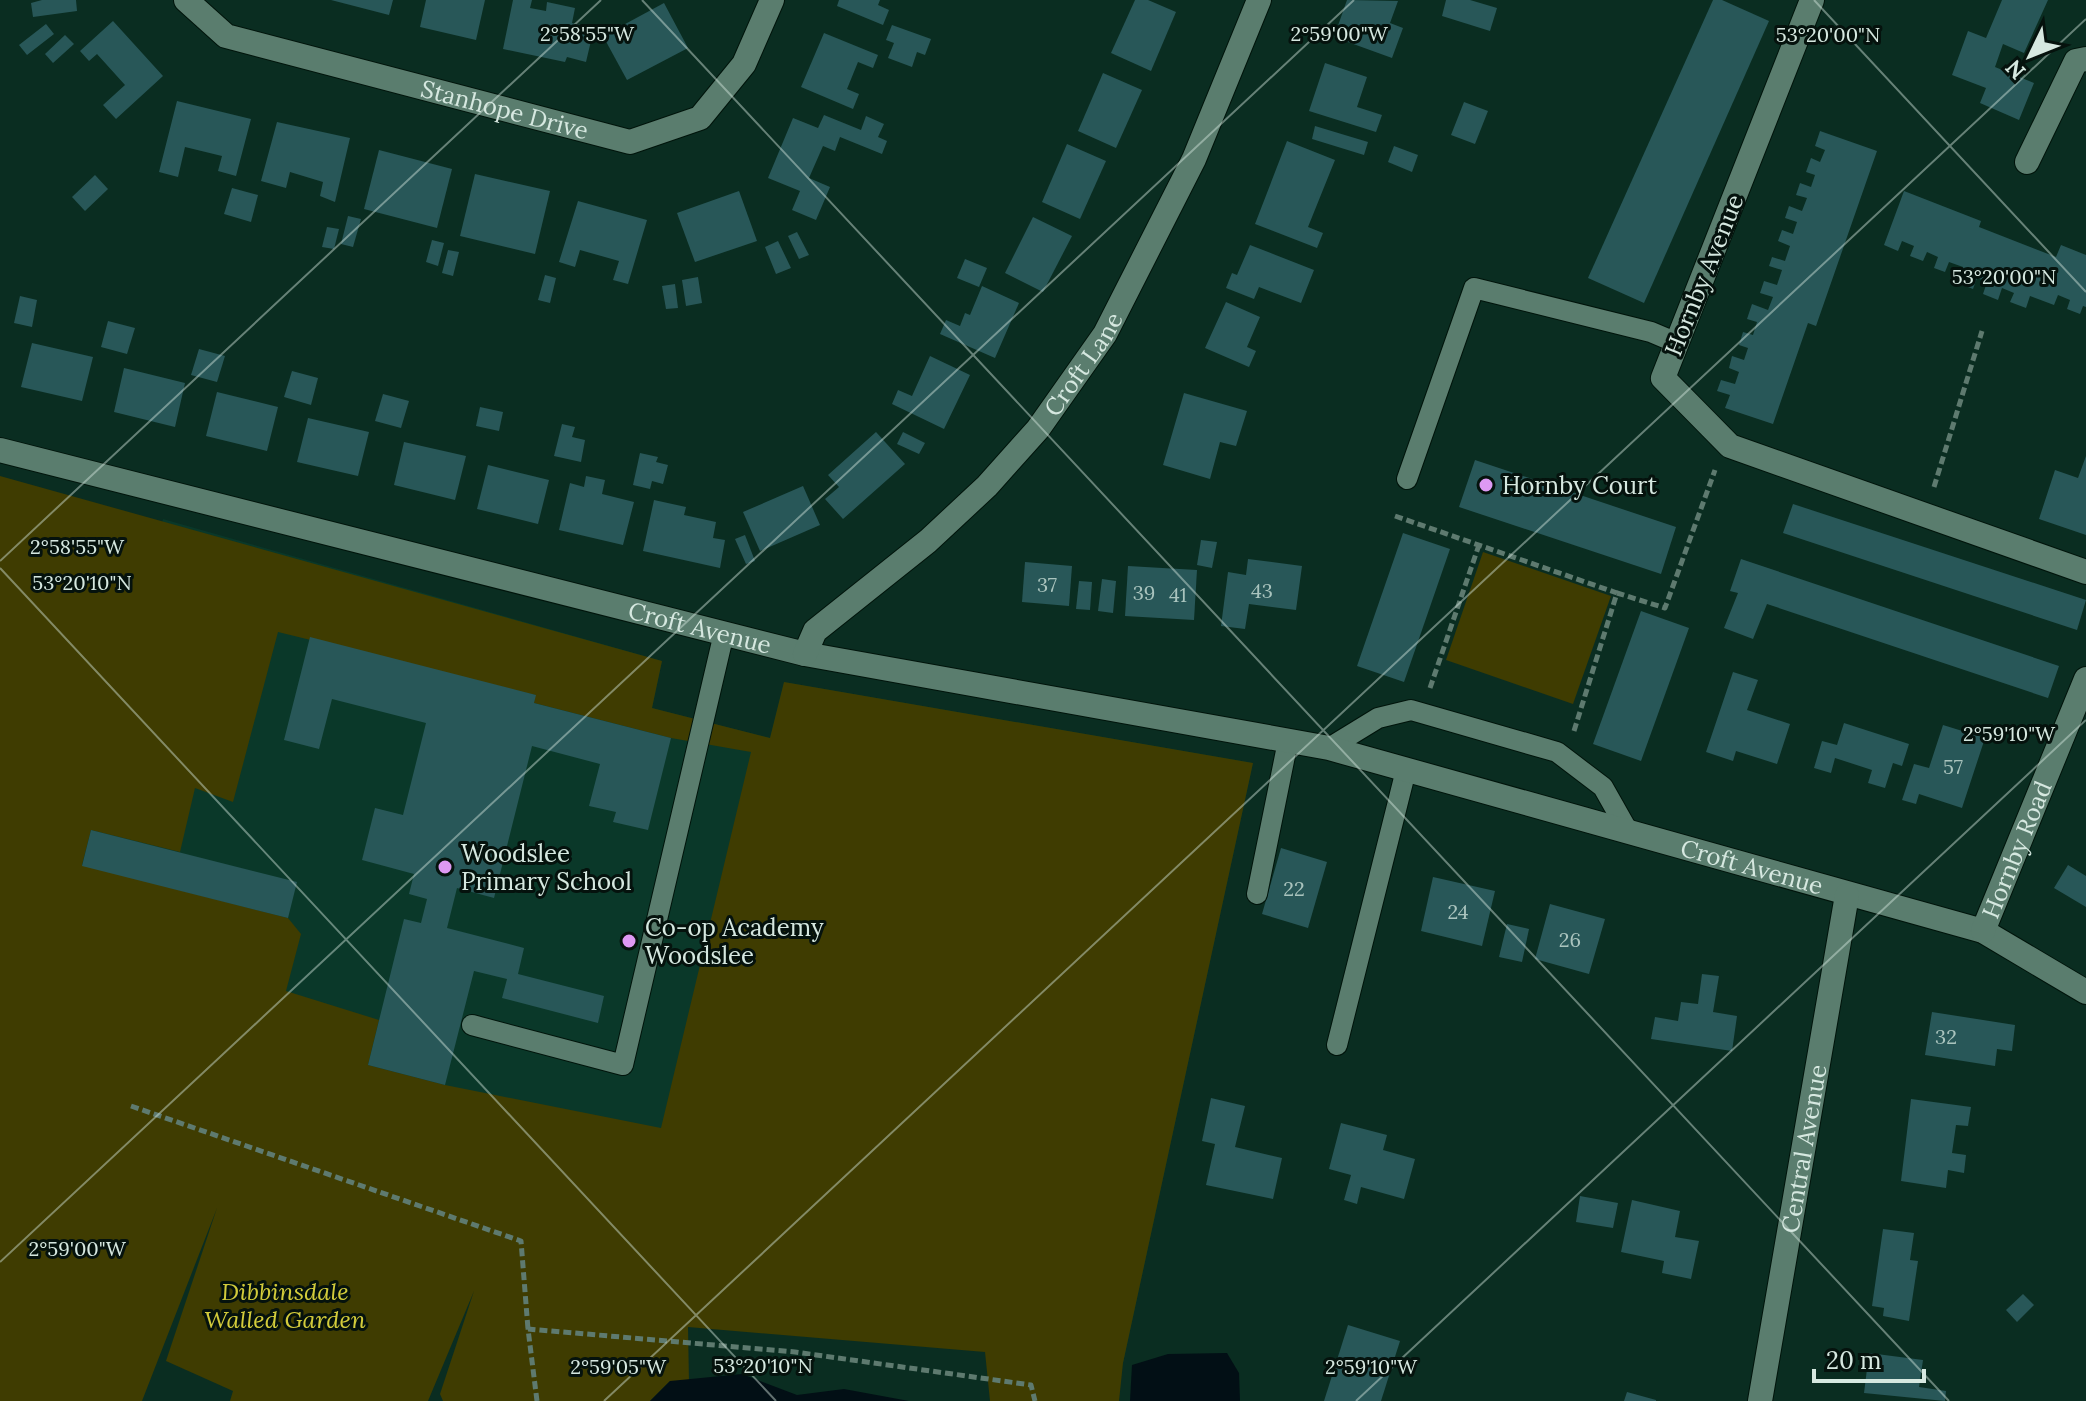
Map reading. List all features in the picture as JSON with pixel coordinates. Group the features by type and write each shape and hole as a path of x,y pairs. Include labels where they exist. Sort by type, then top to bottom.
{"street":[{"name":"Stanhope Drive","path":"186,0 226,36 630,142 700,118 744,64 772,0"},
{"name":"Croft Lane","path":"805,654 815,631 928,541 987,486 1038,429 1105,334 1194,159 1259,0"},
{"name":"Hornby Avenue","path":"1812,0 1663,378 1725,441 2086,572"},
{"path":"2027,162 2076,61 2086,59"},
{"name":"Croft Avenue","path":"0,450 805,654 1329,748 1983,931 2086,992"},
{"name":"Hornby Road","path":"1983,931 2086,679"},
{"name":"Central Avenue","path":"1760,1401 1847,895"}],"lane":[{"path":"1407,479 1474,288 1651,332 1677,343"},
{"path":"472,1025 623,1065 724,633"},
{"path":"1329,748 1378,718 1411,710 1422,713 1557,752 1603,787 1629,833"},
{"path":"1257,894 1288,741"},
{"path":"1337,1045 1406,770"}],"path":[{"path":"1925,515 1982,331"},
{"path":"1395,516 1665,608 1725,441"},
{"path":"1422,713 1479,545"},
{"path":"1566,758 1617,593"},
{"path":"131,1106 521,1241 537,1401"},
{"path":"528,1329 795,1352 1031,1385 1035,1401"}],"shaded area":[{"name":"Co-op Academy Woodslee","path":"163,519 662,661 652,708 770,738 784,682 1253,763 1123,1363 556,1315 66,870"},
{"path":"1227,1353 1239,1373 1240,1401 1130,1401 1132,1365 1168,1354"},
{"path":"742,1374 797,1395 844,1389 909,1401 650,1401 670,1381"}],"green space":[{"name":"Co-op Academy Woodslee","path":"0,476 662,661 652,708 770,738 784,682 1253,763 1123,1363 1119,1401 990,1401 985,1352 688,1327 689,1382 670,1381 650,1401 443,1401 440,1394 474,1291 428,1401 230,1401 233,1391 166,1361 217,1208 142,1401 0,1401","holes":["278,632 535,695 534,703 671,738 751,752 661,1128 445,1085 368,1065 379,1020 286,991 301,934 288,918 82,865 91,830 180,852 195,788 233,802"]},
{"path":"1483,552 1611,596 1573,704 1446,660"}],"building":[{"path":"76,0 77,11 33,17 31,3"},
{"path":"331,0 393,0 389,15"},
{"path":"426,0 485,0 476,40 420,27"},
{"path":"513,0 532,0 530,8 546,11 547,2 575,8 572,23 594,28 586,62 567,57 565,62 503,49"},
{"path":"839,0 880,0 878,5 889,10 883,25 837,6"},
{"path":"1135,0 1148,0 1176,12 1151,71 1111,53"},
{"path":"1347,0 1398,1 1390,23 1403,28 1392,58 1334,37"},
{"path":"1446,0 1470,0 1497,8 1490,31 1442,16"},
{"path":"1713,0 1722,0 1769,21 1644,303 1588,278"},
{"path":"2002,0 2048,0 2024,53 2003,44 1995,67 2034,83 2019,120 1980,103 1986,88 1952,75 1968,31 1986,38"},
{"path":"664,3 688,48 627,80 603,36"},
{"path":"113,21 163,76 116,119 103,105 125,85 97,54 89,61 80,51"},
{"path":"46,24 54,34 27,55 19,45"},
{"path":"892,25 931,39 925,55 917,52 912,67 888,58 894,43 886,40"},
{"path":"824,33 878,55 873,68 858,62 847,89 859,94 853,109 801,87"},
{"path":"65,35 74,44 53,63 45,54"},
{"path":"1325,63 1367,77 1357,107 1382,115 1376,132 1309,111"},
{"path":"1103,73 1142,90 1116,148 1078,131"},
{"path":"177,101 251,119 236,176 218,171 222,156 185,147 178,177 159,172"},
{"path":"1464,102 1488,111 1475,144 1451,135"},
{"path":"824,115 861,130 866,116 884,124 878,137 887,141 882,154 840,137 835,151 823,146 809,178 830,187 816,220 792,210 800,191 768,178 793,118 818,128"},
{"path":"277,122 350,138 335,202 320,196 323,182 290,172 286,188 261,181"},
{"path":"1315,126 1368,142 1364,155 1312,139"},
{"path":"1820,131 1877,151 1816,326 1808,323 1773,424 1725,408 1730,395 1717,391 1721,380 1735,384 1739,372 1729,368 1732,356 1744,360 1748,348 1739,345 1743,332 1753,335 1757,322 1747,319 1752,304 1768,310 1773,297 1760,293 1764,281 1777,285 1782,270 1769,266 1772,257 1785,261 1790,246 1778,241 1782,230 1793,234 1797,222 1785,218 1789,206 1802,211 1807,198 1796,195 1800,183 1811,187 1815,175 1806,172 1811,158 1820,162 1825,150 1815,146"},
{"path":"1287,141 1335,160 1308,227 1323,233 1317,248 1255,224"},
{"path":"1067,144 1106,161 1080,219 1042,202"},
{"path":"1394,146 1418,155 1412,172 1388,162"},
{"path":"379,150 452,169 437,228 364,209"},
{"path":"475,174 550,191 535,254 460,236"},
{"path":"95,175 108,189 85,211 72,197"},
{"path":"232,188 258,195 251,222 224,214"},
{"path":"739,191 757,241 695,262 677,213"},
{"path":"1904,191 1981,221 1979,227 2056,257 2061,245 2086,255 2086,307 2083,306 2080,314 2067,309 2070,300 2058,295 2054,305 2030,296 2026,308 2010,302 2014,293 2002,288 1998,300 1983,294 1987,282 1977,278 1973,289 1958,283 1963,267 1949,262 1945,272 1934,268 1938,257 1927,252 1923,261 1910,256 1914,246 1902,241 1898,251 1884,245"},
{"path":"578,201 647,220 628,284 613,280 619,261 580,250 575,267 559,262"},
{"path":"348,216 361,219 353,247 341,244"},
{"path":"1033,217 1072,236 1043,292 1005,273"},
{"path":"327,227 339,229 334,249 322,247"},
{"path":"797,232 809,255 799,259 788,236"},
{"path":"432,240 444,243 438,266 426,262"},
{"path":"778,241 791,268 776,274 765,247"},
{"path":"1250,245 1314,270 1301,303 1259,287 1254,299 1226,288 1232,273 1237,275"},
{"path":"448,250 459,252 453,276 442,273"},
{"path":"965,259 987,268 979,287 957,278"},
{"path":"545,275 556,278 550,303 538,300"},
{"path":"698,277 702,303 686,306 682,280"},
{"path":"675,284 678,308 666,309 662,286"},
{"path":"982,286 1019,303 995,358 940,334 946,320 960,326 965,313 970,315"},
{"path":"20,296 37,300 32,327 14,323"},
{"path":"1226,302 1260,317 1247,347 1256,351 1249,367 1205,348"},
{"path":"108,321 135,328 127,354 101,347"},
{"path":"32,343 93,357 82,401 21,387"},
{"path":"199,349 225,356 217,382 191,375"},
{"path":"930,356 970,375 944,429 892,404 898,390 912,396"},
{"path":"124,368 185,383 175,427 114,412"},
{"path":"292,371 318,378 311,405 284,397"},
{"path":"217,392 278,407 267,451 206,436"},
{"path":"1184,393 1247,411 1236,446 1220,442 1210,479 1163,465"},
{"path":"383,394 409,401 401,428 375,421"},
{"path":"480,407 503,412 499,431 476,426"},
{"path":"308,418 369,432 358,476 297,462"},
{"path":"562,424 575,427 572,437 585,440 581,462 554,456"},
{"path":"876,432 905,464 843,519 825,499 839,487 828,475"},
{"path":"903,432 925,443 919,454 897,444"},
{"path":"404,442 466,456 455,500 394,485"},
{"path":"640,453 658,457 656,462 668,465 663,484 652,481 650,489 633,485"},
{"path":"2086,456 2086,535 2039,519 2055,470 2078,478"},
{"path":"1475,460 1676,527 1661,574 1459,507"},
{"path":"488,465 549,480 538,524 477,509"},
{"path":"586,476 605,480 602,494 634,502 623,545 559,530 570,483 584,487"},
{"path":"803,486 820,525 760,551 743,512"},
{"path":"654,500 686,507 684,515 716,522 713,538 725,540 720,568 643,551"},
{"path":"1793,504 2086,600 2077,630 1783,533"},
{"path":"1403,533 1450,549 1404,682 1357,666"},
{"path":"745,535 755,561 746,564 735,539"},
{"path":"1201,540 1217,542 1212,568 1197,565"},
{"path":"1248,559 1302,566 1296,610 1249,604 1245,629 1221,626 1228,572 1246,575"},
{"path":"1741,559 2059,666 2048,698 1767,604 1753,639 1724,628 1738,593 1730,591"},
{"path":"1025,562 1072,566 1069,606 1022,602"},
{"path":"1128,566 1197,570 1194,620 1125,616"},
{"path":"1102,579 1116,581 1113,613 1098,611"},
{"path":"1079,581 1092,582 1090,610 1076,609"},
{"path":"1641,611 1689,628 1641,761 1593,744"},
{"name":"Woodslee Primary School","path":"310,637 536,695 534,703 671,738 648,830 613,822 616,812 589,806 600,764 532,746 494,898 457,888 447,928 524,948 518,974 604,996 598,1023 502,998 507,979 474,971 445,1085 368,1065 404,919 421,923 427,899 409,894 414,874 362,860 375,808 403,815 426,723 332,699 319,749 284,740"},
{"path":"1733,672 1758,680 1747,710 1790,724 1777,764 1736,751 1733,761 1706,752"},
{"path":"1844,723 1909,744 1902,766 1893,763 1885,788 1868,783 1872,770 1835,758 1831,773 1814,768 1822,741 1837,745"},
{"path":"1943,725 1985,738 1962,808 1919,794 1916,804 1902,800 1914,764 1929,768"},
{"path":"91,830 297,882 288,918 82,866"},
{"path":"1281,848 1327,862 1308,928 1262,914"},
{"path":"2068,865 2086,876 2086,907 2054,888"},
{"path":"1433,877 1495,891 1482,946 1421,931"},
{"path":"1550,904 1605,919 1589,974 1535,959"},
{"path":"1507,924 1529,929 1522,962 1499,957"},
{"path":"1702,974 1719,976 1713,1012 1737,1016 1732,1051 1651,1039 1655,1017 1678,1021 1681,1002 1698,1004"},
{"path":"1932,1012 2015,1025 2012,1051 1997,1049 1995,1066 1925,1055"},
{"path":"1211,1098 1245,1106 1235,1147 1282,1158 1273,1199 1206,1185 1215,1144 1202,1141"},
{"path":"1911,1099 1971,1107 1968,1126 1956,1125 1952,1153 1966,1155 1964,1173 1948,1170 1946,1188 1901,1181"},
{"path":"1341,1123 1387,1135 1383,1150 1415,1159 1404,1199 1361,1187 1357,1204 1344,1200 1351,1175 1329,1169"},
{"path":"1580,1196 1618,1203 1613,1228 1576,1222"},
{"path":"1632,1200 1680,1211 1675,1237 1699,1241 1691,1279 1662,1273 1664,1261 1621,1252"},
{"path":"1883,1229 1914,1233 1910,1260 1918,1261 1909,1321 1883,1316 1884,1308 1872,1306"},
{"path":"2023,1294 2034,1305 2017,1322 2006,1310"},
{"path":"1348,1325 1400,1341 1381,1401 1324,1401"},
{"path":"1869,1353 1923,1360 1919,1387 1946,1391 1945,1401 1864,1393"},
{"path":"1627,1392 1656,1400 1656,1401 1624,1401"}],"place":[{"name":"Hornby Court","path":"1486,485"},
{"name":"Woodslee Primary School","path":"445,867"},
{"name":"Co-op Academy Woodslee","path":"629,941"}],"park label":[{"name":"Dibbinsdale Walled Garden","path":"285,1305"}]}
